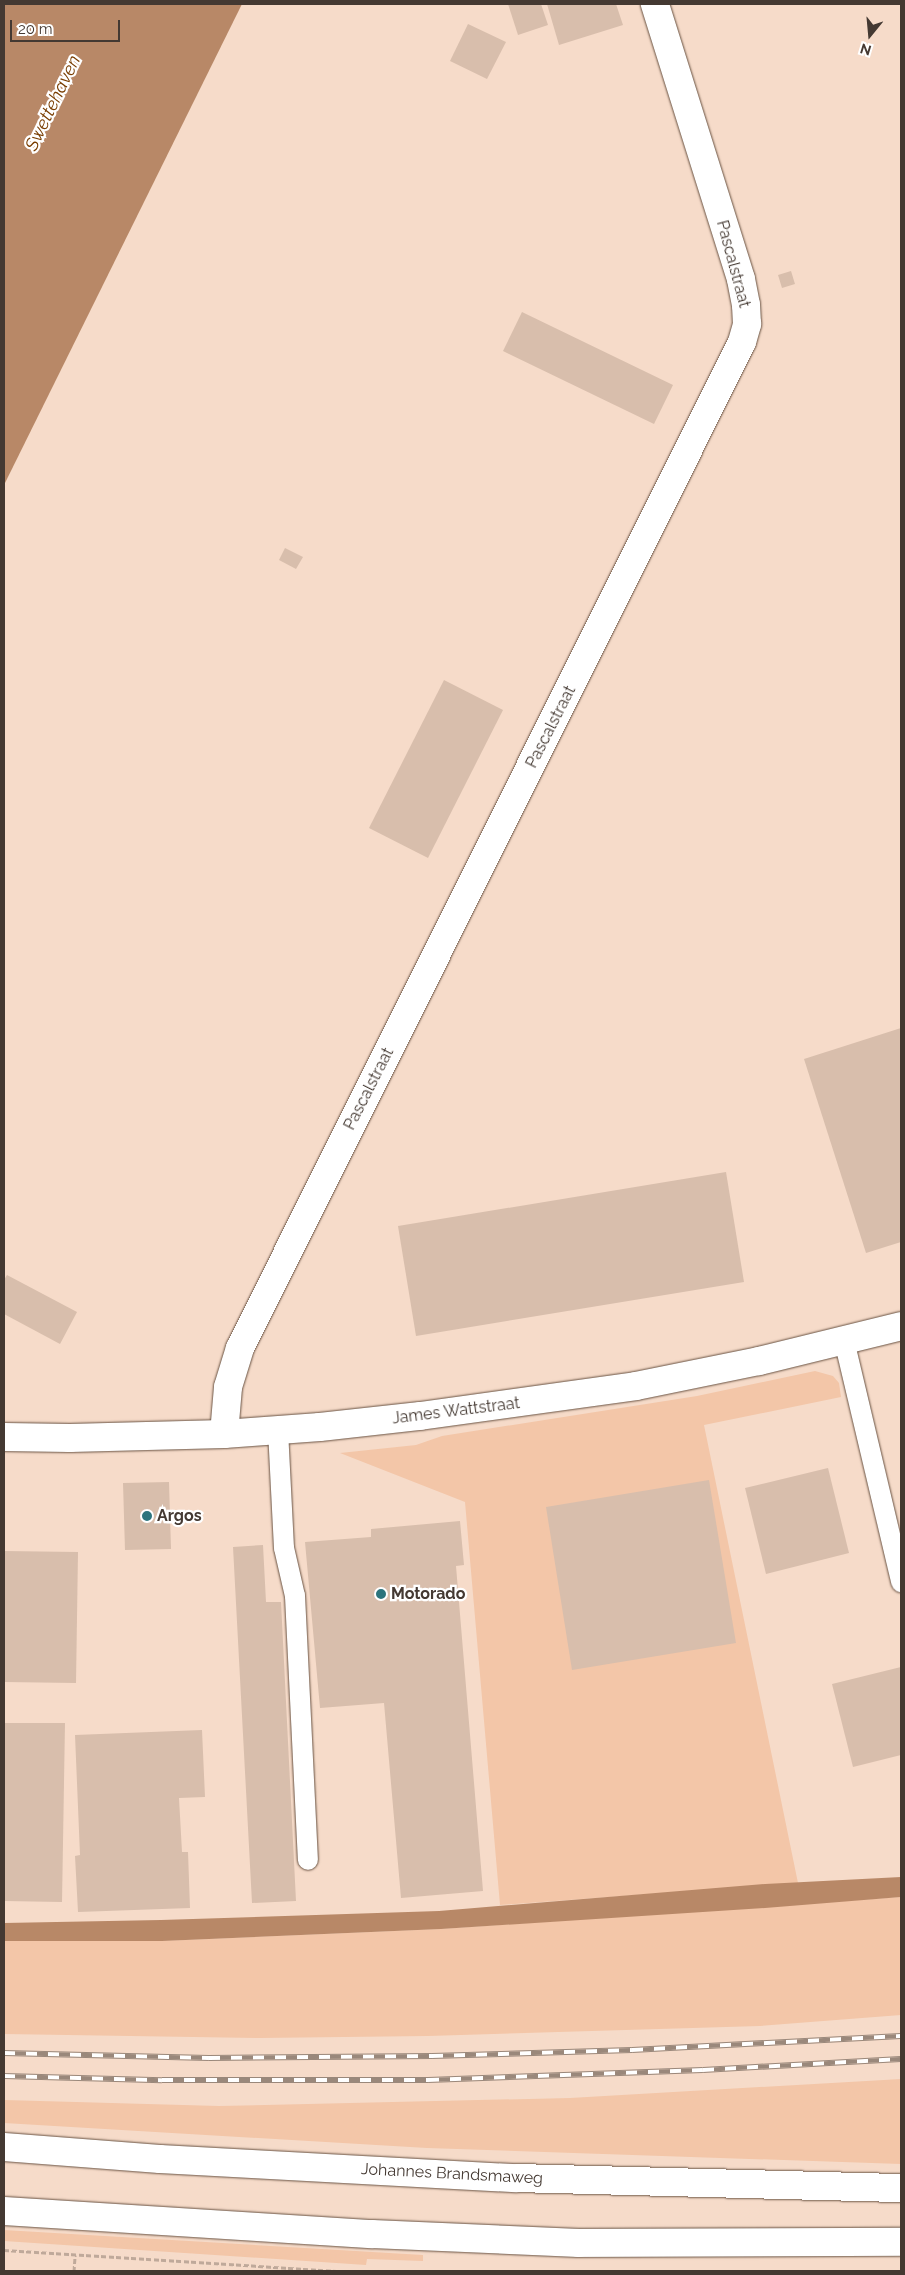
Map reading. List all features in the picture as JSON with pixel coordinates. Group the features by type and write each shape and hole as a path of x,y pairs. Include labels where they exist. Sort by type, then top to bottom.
{"street":[{"name":"Pascalstraat","path":"224,1434 228,1387 240,1348 742,342 747,324 746,304 741,279 655,4"},
{"name":"James Wattstraat","path":"4,1437 70,1438 224,1434 420,1416 636,1386 759,1361 901,1326"},
{"name":"Johannes Brandsmaweg","path":"4,2147 160,2159 516,2178 901,2188"},
{"path":"4,2211 372,2234 579,2243 901,2242"}],"lane":[{"path":"844,1340 901,1582"},
{"path":"278,1430 284,1548 294,1596 308,1860"}],"path":[{"path":"4,2250 340,2271"},
{"path":"74,2271 75,2255"}],"shaded area":[{"path":"815,1371 833,1376 839,1383 841,1397 704,1425 798,1883 500,1905 465,1502 340,1453 416,1445 442,1436 697,1396"},
{"path":"901,1897 901,2015 760,2026 428,2036 260,2038 4,2034 4,1941 162,1941 441,1929"},
{"path":"901,2079 901,2164 427,2148 4,2123 4,2100 219,2106 570,2098"},
{"path":"4,2230 423,2255 423,2261 367,2259 366,2265 4,2241"}],"water":[{"name":"Swettehaven","path":"4,4 242,4 4,485"},
{"path":"901,1877 901,1897 765,1908 441,1929 162,1941 4,1941 4,1923 439,1911 765,1884"}],"building":[{"path":"508,4 541,4 548,25 518,35"},
{"path":"547,4 616,4 623,25 559,45"},
{"path":"468,24 506,42 487,79 450,61"},
{"path":"791,271 795,284 782,288 778,275"},
{"path":"522,312 673,385 654,424 503,351"},
{"path":"285,548 303,557 296,569 279,560"},
{"path":"444,680 503,710 428,858 369,828"},
{"path":"901,1028 901,1242 866,1253 804,1059"},
{"path":"726,1172 744,1282 416,1336 398,1226"},
{"path":"7,1275 77,1312 60,1344 4,1314 4,1280"},
{"path":"828,1468 849,1553 766,1574 745,1488"},
{"path":"709,1480 736,1643 572,1670 546,1507"},
{"path":"169,1482 171,1549 125,1550 123,1483"},
{"path":"460,1521 464,1565 456,1566 483,1891 401,1898 384,1703 320,1708 305,1542 371,1537 371,1529"},
{"path":"263,1545 266,1602 281,1602 296,1901 252,1903 233,1547"},
{"path":"4,1551 78,1552 76,1683 4,1682"},
{"path":"901,1667 901,1755 853,1767 832,1684"},
{"path":"4,1723 65,1723 62,1902 4,1901"},
{"path":"202,1730 205,1797 179,1798 182,1852 188,1852 190,1908 78,1912 75,1856 80,1855 75,1735"}],"railway":[{"path":"4,2053 209,2058 432,2056 632,2050 901,2036"},
{"path":"4,2076 162,2080 428,2080 703,2070 901,2059"}],"place":[{"name":"Argos","path":"147,1516"},
{"name":"Motorado","path":"381,1594"}]}
